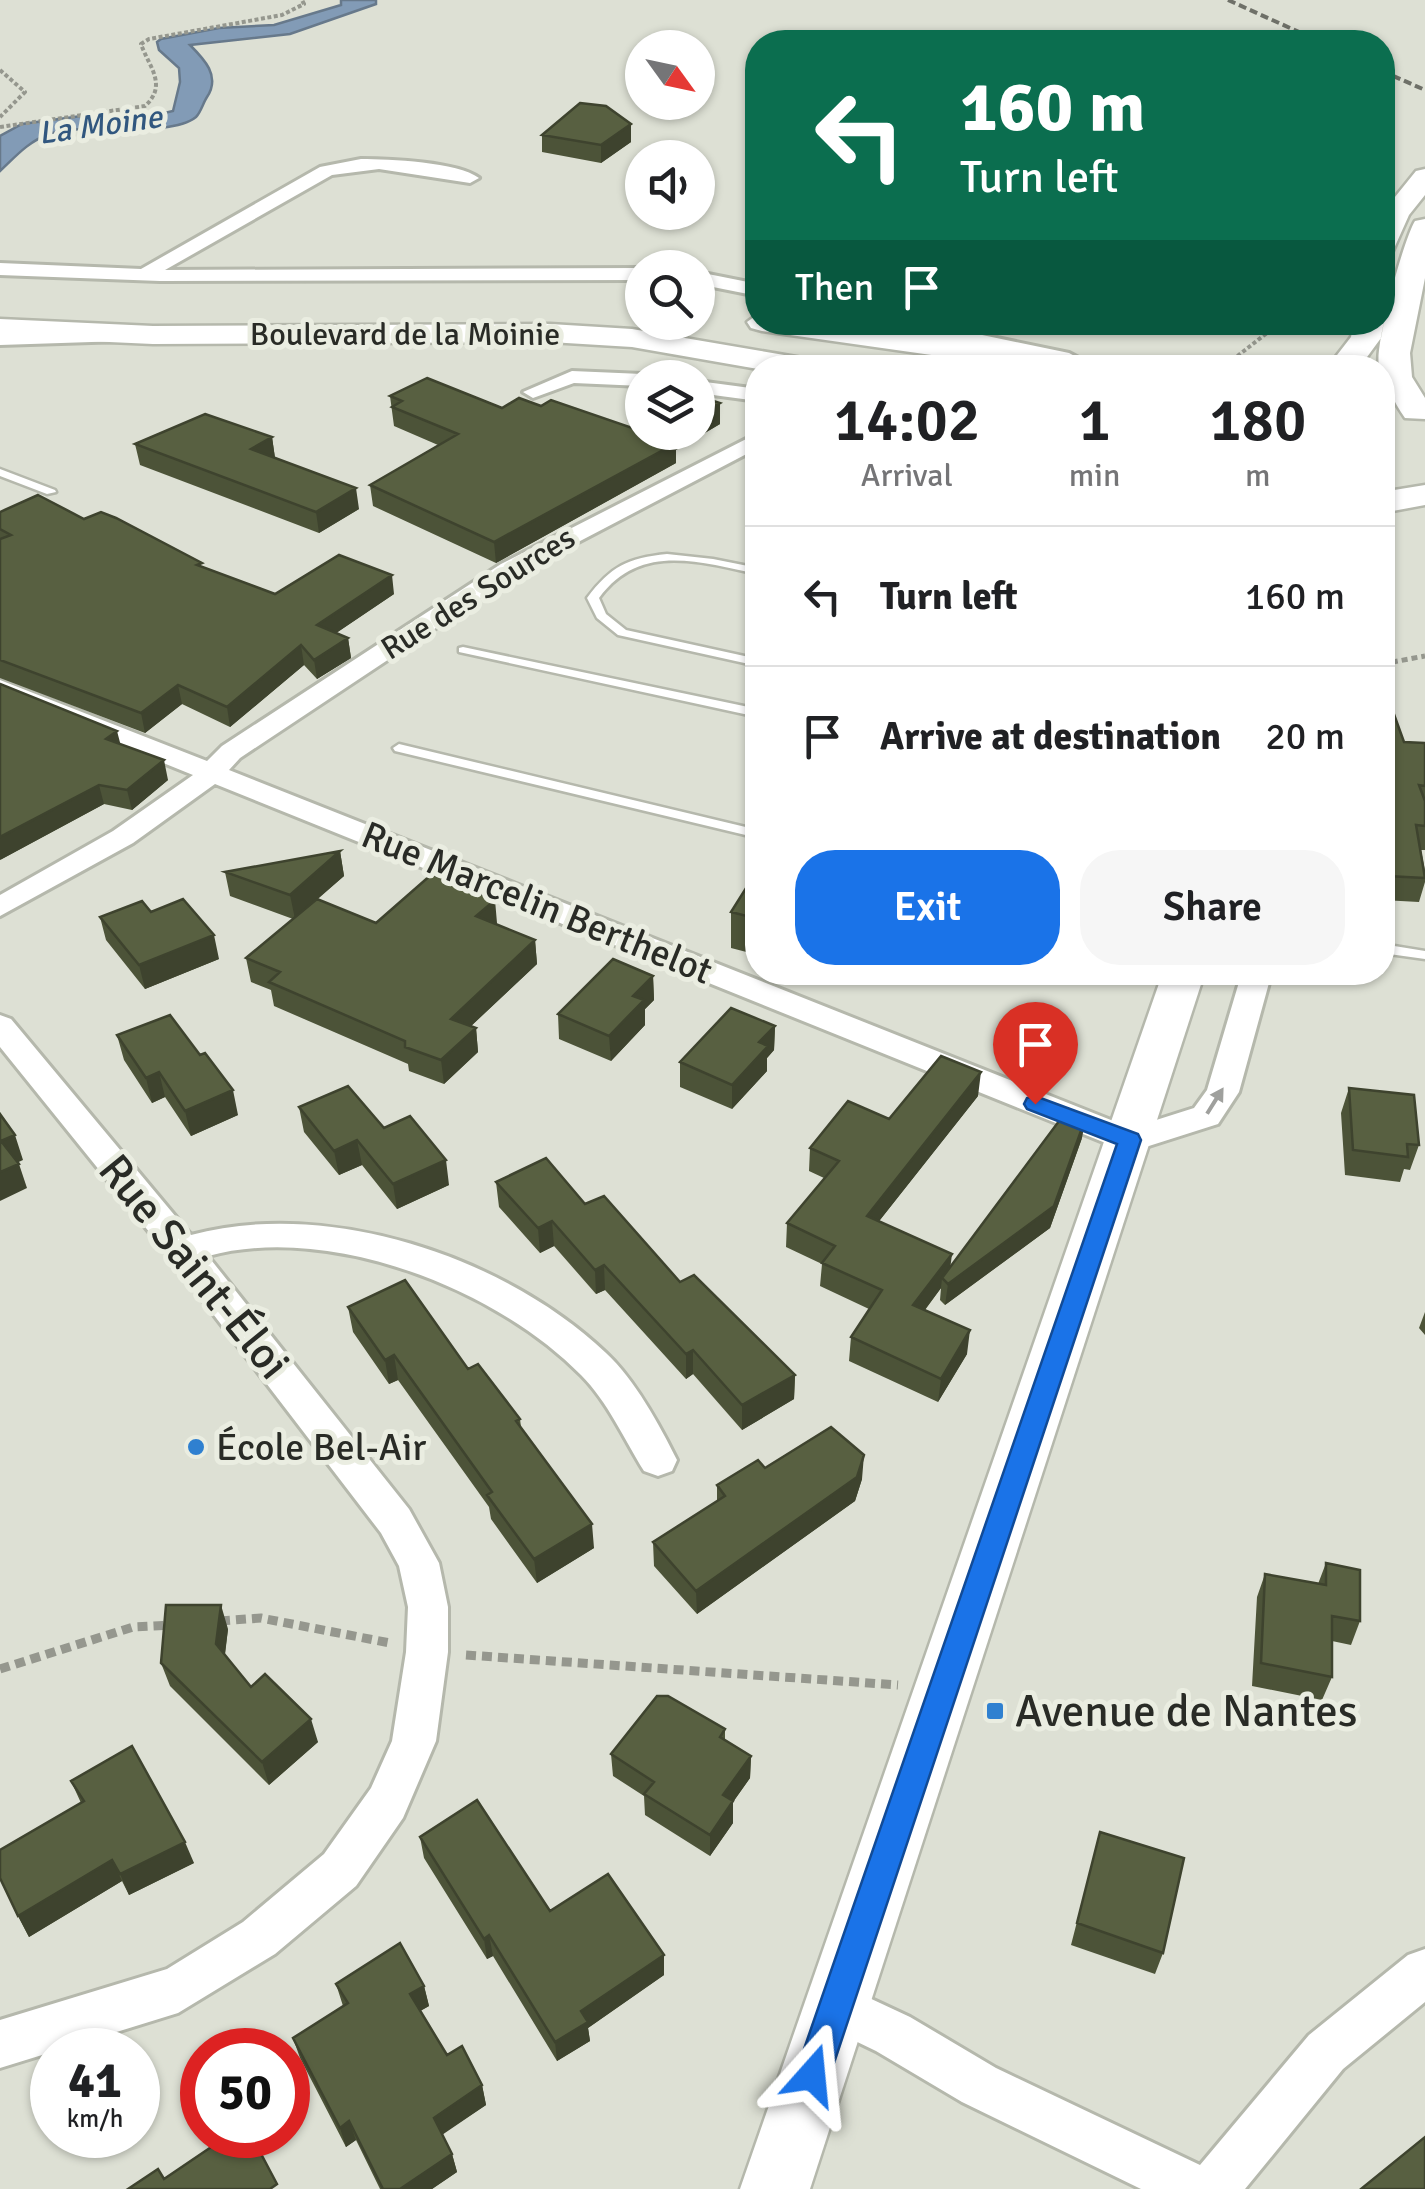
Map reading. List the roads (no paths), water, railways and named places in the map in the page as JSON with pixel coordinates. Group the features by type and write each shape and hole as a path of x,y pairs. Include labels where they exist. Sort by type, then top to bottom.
{"main road":[{"path":"1395,205 1425,177"},
{"path":"1394,355 1418,243 1425,227"},
{"name":"Boulevard de la Moinie","path":"0,313 152,318 498,311 625,315"},
{"path":"726,321 745,322"},
{"name":"Boulevard de la Moinie","path":"0,328 153,335 550,333 632,338 745,357"},
{"path":"863,335 1007,355"},
{"path":"1395,364 1396,377 1421,413"},
{"path":"1395,405 1421,413"},
{"path":"1395,501 1425,495"},
{"path":"774,2189 1180,985"}],"street":[{"path":"145,273 326,171 346,164 374,163 470,178"},
{"path":"0,269 93,275 497,270 625,274"},
{"path":"715,281 745,287"},
{"path":"0,339 153,335"},
{"path":"952,335 1048,355"},
{"path":"533,392 572,377 625,379"},
{"path":"715,390 745,394"},
{"name":"Rue des Sources","path":"0,907 157,813 215,771 231,752 494,578 745,446"},
{"name":"Rue Marcelin Berthelot","path":"0,688 745,985"},
{"name":"Rue Marcelin Berthelot","path":"746,985 1130,1140"},
{"path":"1130,1140 1206,1116 1223,1092 1254,985"},
{"name":"Rue Saint-Éloi","path":"0,1026 396,1521 419,1563 428,1607 427,1652 414,1741 387,1803 340,1870 259,1938 178,1988 0,2044"},
{"path":"183,1250 216,1236 312,1235 408,1256 480,1286 540,1320 595,1365 658,1460"},
{"path":"1214,2189 1326,2052 1425,1972"},
{"path":"835,2006 893,2034 979,2085 1196,2189"}],"lane":[{"path":"0,472 51,492"},
{"path":"745,569 689,558 651,558 625,564 609,574 593,598 602,616 622,633 745,660"},
{"path":"463,650 745,710"},
{"path":"400,748 745,831"},
{"path":"1395,950 1425,955"}],"water":[{"name":"La Moine","path":"341,0 376,0 376,4 290,34 190,45 205,62 212,82 198,115 183,124 147,129 64,130 29,145 0,171 0,136 22,124 89,115 147,117 173,111 179,68 159,50 157,42 161,39 219,28 274,25 341,5"}],"railway":[{"path":"1228,0 1294,30"},
{"path":"1395,77 1425,90"}],"place":[{"name":"École Bel-Air","path":"196,1447"},
{"name":"Avenue de Nantes","path":"995,1711"}]}
